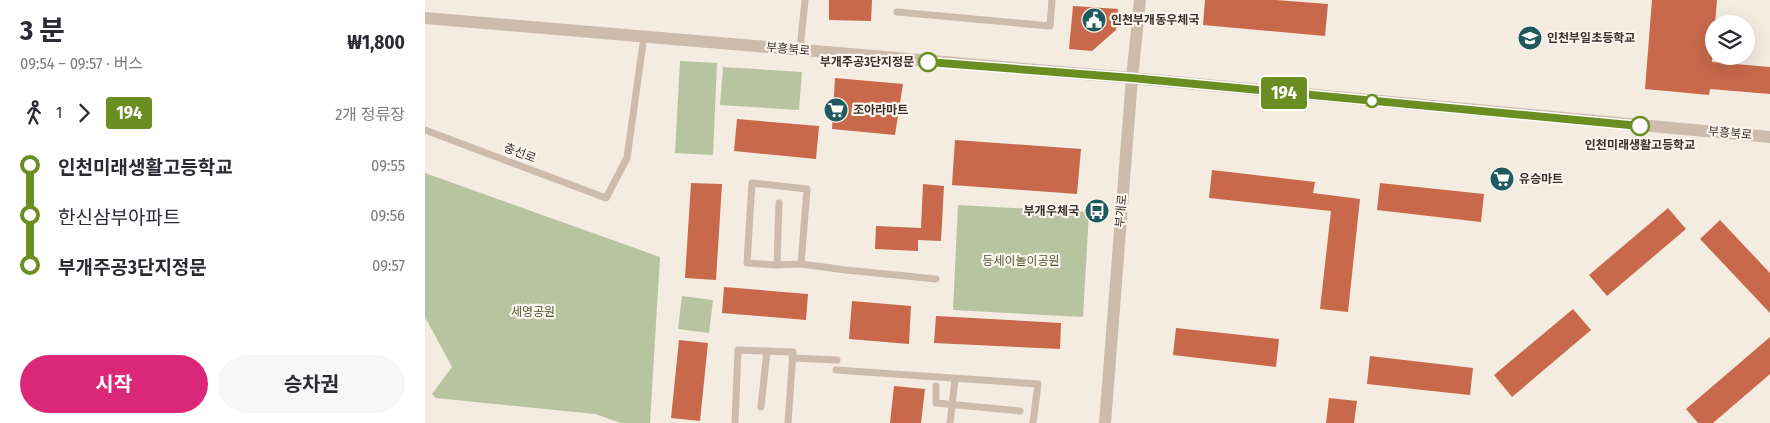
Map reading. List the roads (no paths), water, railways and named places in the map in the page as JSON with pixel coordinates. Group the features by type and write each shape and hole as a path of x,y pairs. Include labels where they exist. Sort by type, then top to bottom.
{"street":[{"name":"부개로","path":"1105,423 1132,78 1140,0"},
{"name":"부흥북로","path":"425,18 1132,78 1770,137"}],"lane":[{"path":"800,50 805,0"},
{"path":"897,12 1050,26 1052,0"},
{"name":"충선로","path":"425,130 606,198 627,158 643,36"},
{"path":"801,264 807,189 752,183 747,263 777,266 801,264 936,279"},
{"path":"777,266 779,203"},
{"path":"735,423 738,350 793,352 788,423"},
{"path":"761,407 767,350"},
{"path":"792,358 837,360"},
{"path":"836,370 1038,384 1033,423"},
{"path":"950,423 955,379"},
{"path":"936,386 936,404 1020,410"}],"place":[{"name":"인천부개동우체국","path":"1094,20"},
{"name":"인천부일초등학교","path":"1530,38"},
{"name":"부개주공3단지정문","path":"928,62"},
{"name":"조아라마트","path":"836,110"},
{"name":"인천미래생활고등학교","path":"1640,126"},
{"name":"유승마트","path":"1502,179"},
{"name":"부개우체국","path":"1097,211"}],"park label":[{"name":"등세이놀이공원","path":"1021,261"},
{"name":"세영공원","path":"533,312"}]}
